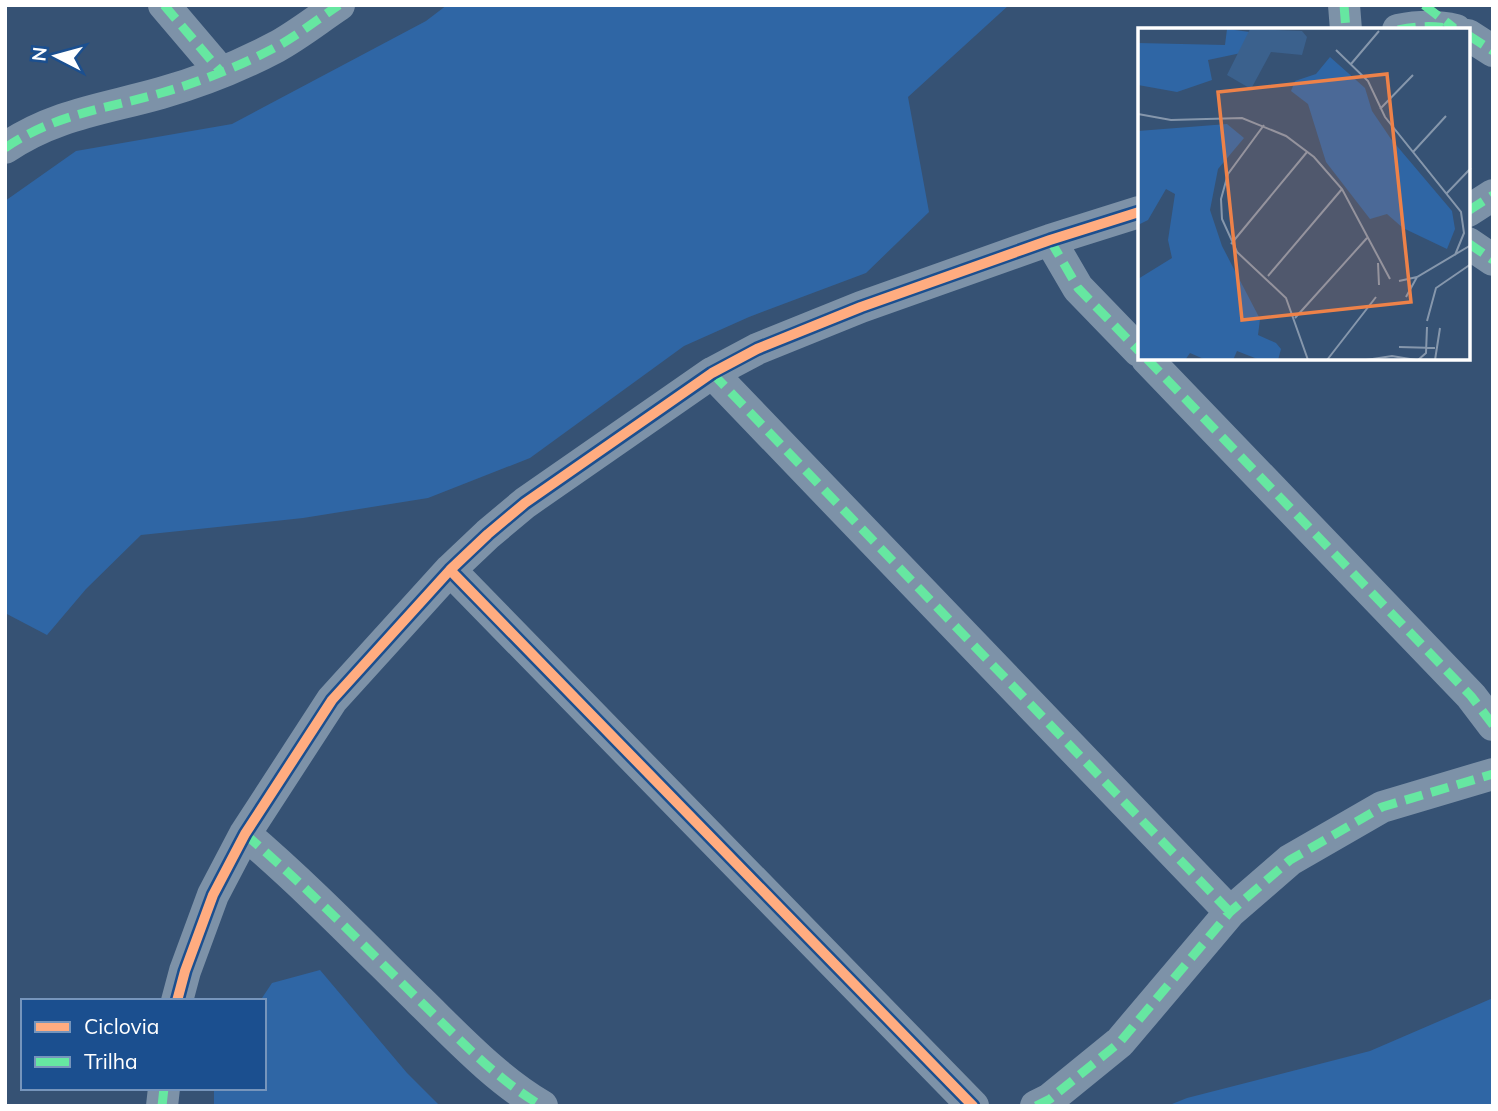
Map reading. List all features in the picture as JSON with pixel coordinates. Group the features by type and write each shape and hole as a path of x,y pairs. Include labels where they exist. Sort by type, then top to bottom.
{"street":[{"path":"164,5 221,72"},
{"path":"5,148 41,127 88,111 162,93 221,72 276,46 339,5"},
{"path":"1344,5 1346,28"},
{"path":"1424,5 1454,28"},
{"path":"1408,28 1448,28"},
{"path":"1470,36 1493,51"},
{"path":"1470,210 1493,195"},
{"path":"178,999 213,895 245,835 332,700 450,570 525,503 712,373 757,349 861,307 1049,240 1138,212"},
{"path":"1049,240 1078,288 1138,350"},
{"path":"1470,244 1493,260"},
{"path":"1148,360 1471,695 1493,725"},
{"path":"712,373 1230,912"},
{"path":"450,570 973,1106"},
{"path":"1036,1106 1050,1099 1120,1042 1230,912 1290,860 1382,807 1493,774"},
{"path":"245,835 281,865 454,1035 498,1074 542,1106"}],"shaded area":[{"path":"447,5 1009,5 908,97 929,212 866,273 749,317 684,346 530,458 428,498 303,518 141,535 86,589 47,635 5,613 5,201 76,151 232,124 426,21"},
{"path":"320,970 407,1073 440,1106 214,1106 214,1090 266,1090 266,999 261,999 272,983"},
{"path":"1493,998 1493,1106 1167,1106 1187,1098 1370,1051"}],"marked path":[{"path":"164,5 221,72"},
{"path":"5,148 62,120 176,89 234,67 284,42 339,5"},
{"path":"1344,5 1346,28"},
{"path":"1424,5 1454,28"},
{"path":"1413,28 1446,28"},
{"path":"1470,36 1493,51"},
{"path":"1470,210 1493,195"},
{"path":"1050,240 1078,288 1138,350"},
{"path":"1470,244 1493,260"},
{"path":"1148,360 1471,696 1493,725"},
{"path":"712,373 1230,912"},
{"path":"1036,1106 1050,1099 1120,1042 1230,912 1290,860 1382,807 1493,774"},
{"path":"245,834 313,895 478,1057 542,1106"},
{"path":"162,1106 164,1090"}],"cycle path":[{"path":"178,999 213,895 245,834 332,700 450,570 525,503 712,373 757,349 861,307 1050,240 1138,212"},
{"path":"450,570 973,1106"}]}
